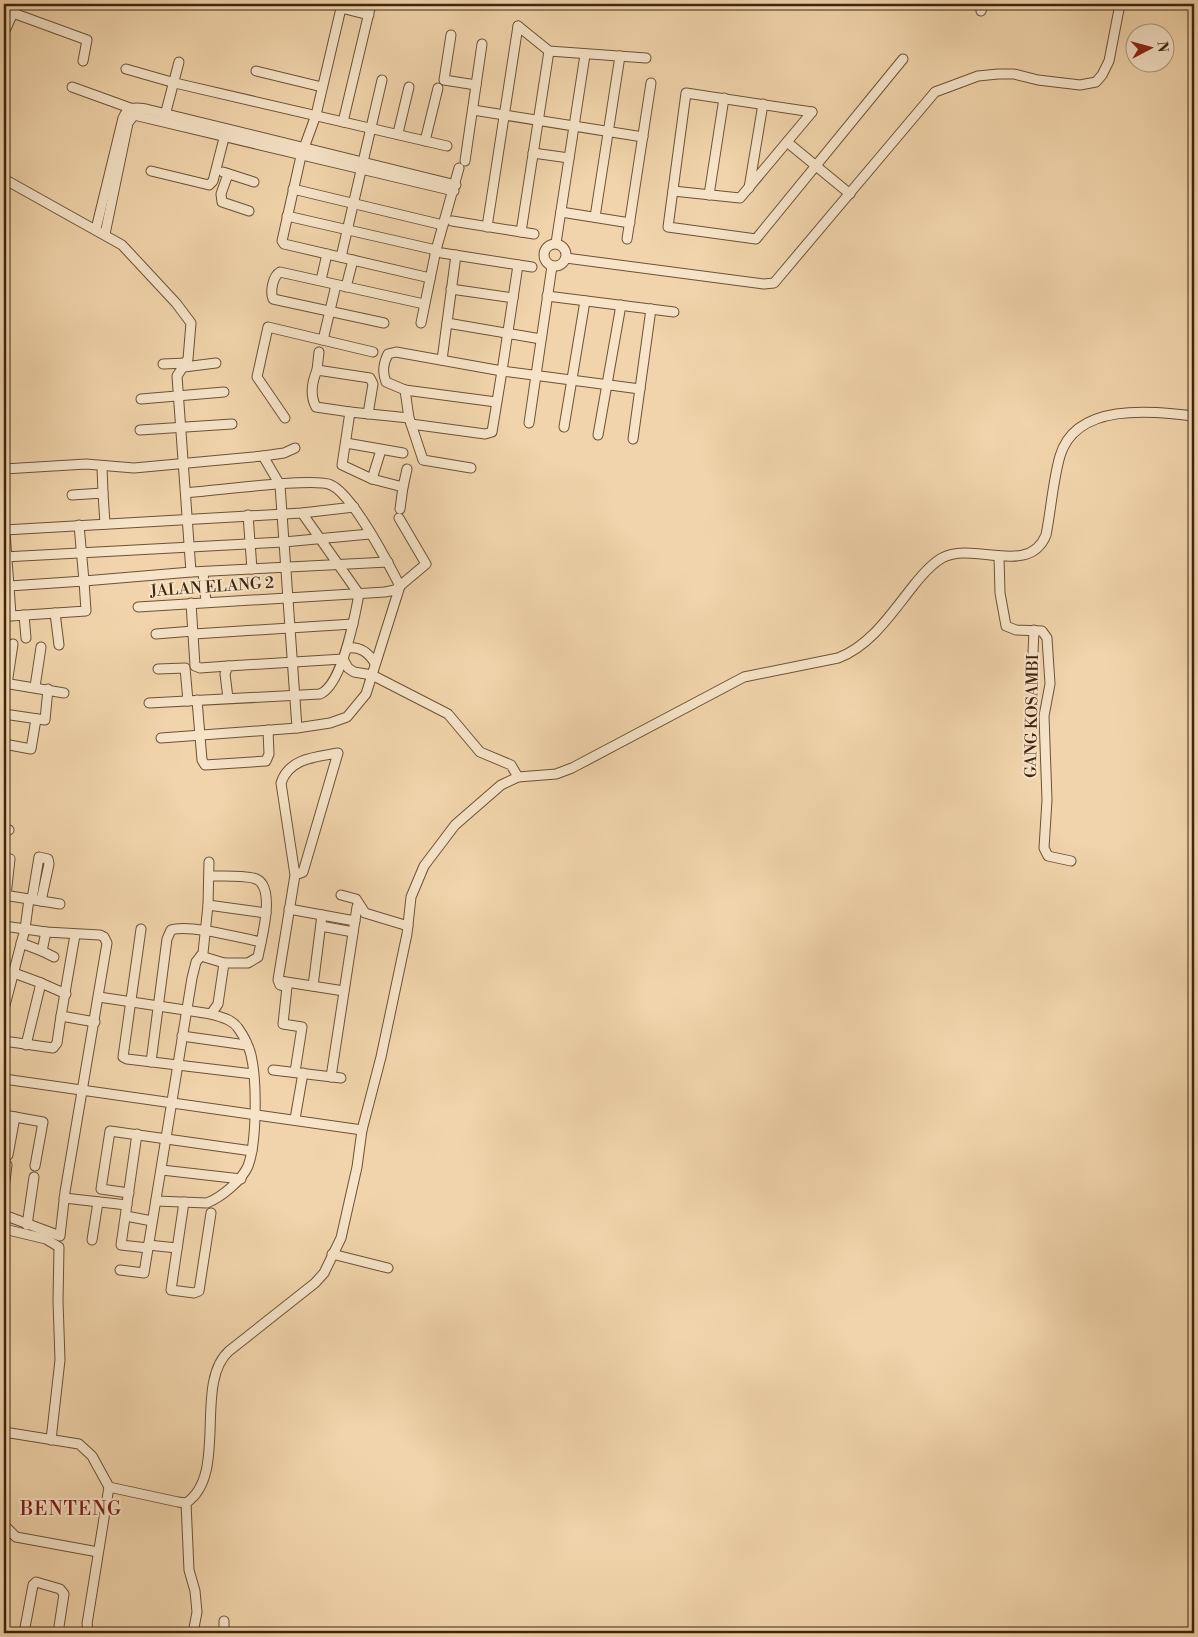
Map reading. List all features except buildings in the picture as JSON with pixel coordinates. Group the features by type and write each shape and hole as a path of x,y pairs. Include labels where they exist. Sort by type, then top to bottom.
{"street":[{"path":"4,33 17,4"},
{"path":"343,122 372,4"},
{"path":"566,258 764,284 774,283 935,92 978,76 998,74 1014,74 1038,80 1080,85 1096,82 1109,61 1120,4"},
{"path":"369,15 342,6 316,115 293,189 282,240 284,244 430,278"},
{"path":"13,13 87,40 83,61"},
{"path":"488,227 518,26 549,51 646,58"},
{"path":"451,35 444,80 476,85"},
{"path":"421,323 430,278 447,223 462,164 482,44"},
{"path":"521,232 549,51"},
{"path":"556,243 585,55"},
{"path":"595,217 620,56"},
{"path":"673,191 740,198 812,112 686,93 668,227 756,239 903,59"},
{"path":"164,118 175,83 179,62"},
{"path":"126,69 175,83 398,133 447,146"},
{"path":"256,71 322,87"},
{"path":"342,257 382,80"},
{"path":"628,239 652,83"},
{"path":"72,87 133,111 455,188"},
{"path":"398,133 409,87"},
{"path":"425,140 438,88"},
{"path":"708,195 724,98"},
{"path":"748,188 763,104"},
{"path":"472,110 643,137"},
{"path":"105,234 123,118 126,111 133,111"},
{"path":"164,118 224,138 303,152"},
{"path":"209,185 213,181 224,138"},
{"path":"787,142 850,194"},
{"path":"96,229 119,153"},
{"path":"533,153 569,158"},
{"path":"216,170 254,182"},
{"path":"151,171 209,185 221,196"},
{"path":"228,174 221,196 222,202 249,211"},
{"path":"4,179 105,234 131,253 189,319 191,328 185,365 177,376 191,572"},
{"path":"293,189 447,223 534,234"},
{"path":"560,212 630,223"},
{"path":"287,216 456,255 532,267"},
{"path":"556,243 565,250 566,258 561,265 552,266 548,264 543,255 547,247 556,243"},
{"path":"320,280 327,254"},
{"path":"442,360 456,255"},
{"path":"346,287 353,260"},
{"path":"319,352 312,400 316,407 485,434 492,432 518,264"},
{"path":"529,423 552,266"},
{"path":"384,324 273,299 271,296 275,276 280,272 424,304"},
{"path":"323,340 336,285"},
{"path":"451,289 513,298"},
{"path":"548,296 674,312"},
{"path":"564,427 585,301"},
{"path":"598,435 621,305"},
{"path":"633,439 651,309"},
{"path":"447,323 541,339"},
{"path":"286,418 257,377 268,327 373,352"},
{"path":"496,402 405,390 386,382 383,374 384,361 388,354 396,352 502,371 640,389"},
{"path":"163,364 216,363"},
{"path":"317,370 370,378 373,384 368,414"},
{"path":"405,390 410,421 423,460 472,468"},
{"path":"141,399 224,392"},
{"path":"109,1487 186,1503 193,1499 201,1488 207,1472 209,1423 214,1386 221,1360 229,1350 315,1283 324,1273 341,1238 357,1167 362,1130 382,1056 408,926 411,897 416,882 438,845 456,825 501,784 518,777 556,774 572,768 744,677 845,655 867,640 936,562 950,555 971,552 999,556 1026,555 1038,549 1042,543 1052,506 1060,456 1066,443 1080,428 1102,417 1131,412 1151,411 1194,416"},
{"path":"350,412 342,465 372,479 403,487"},
{"path":"140,430 232,424"},
{"path":"346,443 403,453"},
{"path":"4,469 86,464 102,467 134,468 263,456 284,453 295,448"},
{"path":"372,479 381,450"},
{"path":"263,456 280,485 297,728"},
{"path":"102,467 105,524"},
{"path":"161,738 297,728 330,723 346,717 366,694 374,663 400,586 426,564 400,514 407,469"},
{"path":"186,493 280,485 329,484 342,492 354,508 388,562 400,586"},
{"path":"72,495 103,493"},
{"path":"4,530 187,518 302,513 354,508"},
{"path":"149,703 324,693 343,659 360,594 302,513"},
{"path":"248,515 252,569"},
{"path":"4,516 8,616 86,610 79,525"},
{"path":"5,556 251,544 370,534"},
{"name":"GANG KOSAMBI","path":"999,556 1000,593 1006,626 1016,630 1044,632 1047,638 1050,684 1044,716 1045,852 1048,856 1070,861"},
{"path":"6,586 191,572 203,573 388,562"},
{"path":"203,573 206,602"},
{"name":"JALAN ELANG 2","path":"138,607 390,592 400,586"},
{"path":"191,603 194,663 196,667 343,659"},
{"path":"56,613 59,645"},
{"path":"24,615 26,638"},
{"path":"156,634 290,629 353,624"},
{"path":"1032,675 1034,630"},
{"path":"13,644 5,684 35,687 64,693"},
{"path":"35,687 41,647"},
{"path":"346,648 356,647 364,651 374,663"},
{"path":"343,659 352,671 372,676 448,714 480,752 511,766 518,777"},
{"path":"228,666 226,674 228,698"},
{"path":"158,669 185,668 200,734 202,760 205,765 266,761 269,757 268,730"},
{"path":"4,714 45,720 48,689"},
{"path":"4,744 31,749 36,719"},
{"path":"295,875 303,872 338,753 309,758 293,764 284,774 281,783 295,875 278,980 280,985 287,987 283,1024 302,1027 295,1119"},
{"path":"292,856 306,859"},
{"path":"4,858 10,859 5,896 60,904"},
{"path":"120,1270 144,1273 186,1012 194,968 201,956 205,931 210,876 209,862"},
{"path":"201,956 224,963 253,962 258,958 266,914 265,889 259,880 253,878 210,876"},
{"path":"341,895 356,899 365,912 408,926"},
{"path":"4,1009 34,900"},
{"path":"208,905 266,914"},
{"path":"331,1077 357,906"},
{"path":"290,909 355,920"},
{"path":"313,986 322,915"},
{"path":"4,926 75,935 100,935 106,940 100,997 64,1198 60,1236 4,1215"},
{"path":"321,926 353,932"},
{"path":"142,929 123,1057 178,1066 253,1074"},
{"path":"151,1062 168,939 171,930 205,931 261,942"},
{"path":"42,951 46,932"},
{"path":"4,1041 50,1048 56,1046 75,935"},
{"path":"22,943 54,957"},
{"path":"211,1014 218,1004 224,963"},
{"path":"14,973 66,994"},
{"path":"278,980 344,991"},
{"path":"26,1045 41,983"},
{"path":"100,997 186,1012 211,1014 232,1022 237,1027 251,1056 254,1113 252,1151 241,1179 213,1201 207,1203 156,1201"},
{"path":"61,1016 95,1022"},
{"path":"182,1036 246,1045"},
{"path":"273,1070 341,1078"},
{"path":"4,1079 83,1092 254,1113 362,1130"},
{"path":"4,1116 43,1122 36,1166"},
{"path":"8,1155 15,1117"},
{"path":"129,1193 101,1189 110,1131 252,1151"},
{"path":"137,1134 121,1245 177,1248"},
{"path":"4,1189 7,1165"},
{"path":"162,1170 241,1179"},
{"path":"27,1225 34,1177"},
{"path":"64,1198 127,1206"},
{"path":"92,1240 98,1202"},
{"path":"184,1202 171,1290 194,1293 199,1291 211,1213"},
{"path":"126,1216 152,1221"},
{"path":"4,1229 46,1239 59,1247 60,1360 51,1440"},
{"path":"332,1254 388,1268"},
{"path":"4,1432 70,1442 86,1449 109,1487 87,1624 88,1633"},
{"path":"186,1503 189,1570 195,1591 197,1612 192,1633"},
{"path":"4,1525 16,1537 98,1552"},
{"path":"24,1633 33,1585 36,1582 60,1590 64,1594 58,1633"},
{"path":"224,1622 224,1633"}],"district":[{"name":"BENTENG","path":"71,1509"}]}
